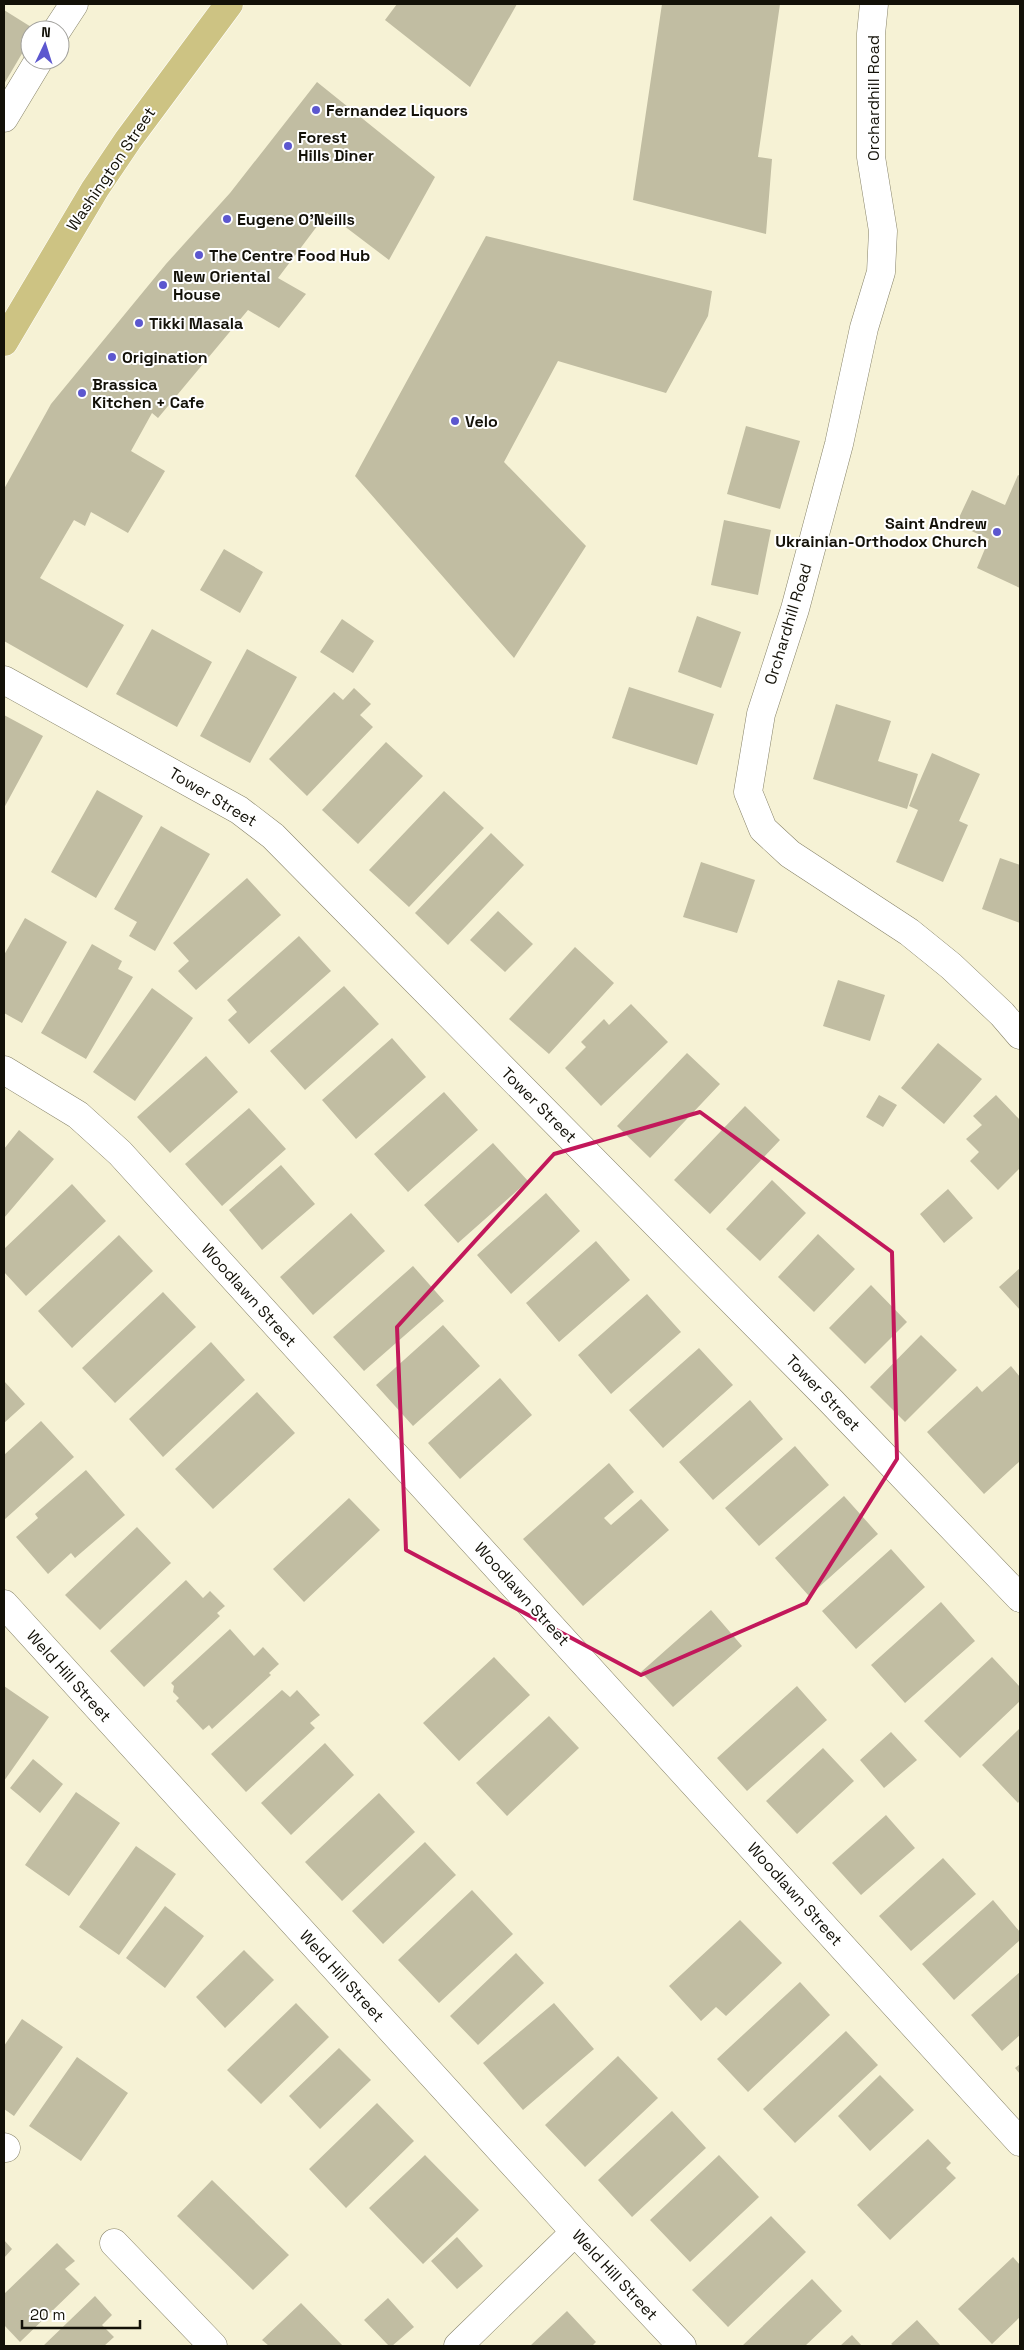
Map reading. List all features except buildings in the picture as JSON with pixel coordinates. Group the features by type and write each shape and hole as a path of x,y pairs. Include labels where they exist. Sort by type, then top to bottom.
{"main road":[{"name":"Washington Street","path":"4,342 59,247 128,140 230,4"}],"street":[{"path":"64,20 74,4"},
{"name":"Orchardhill Road","path":"874,4 871,34 871,157 883,230 881,272 864,328 839,444 797,600 761,714 748,792 763,830 790,854 909,932 957,972 1002,1014 1020,1035"},
{"path":"4,118 33,70"},
{"name":"Tower Street","path":"4,680 240,810 273,836 831,1401 1020,1598"},
{"name":"Woodlawn Street","path":"4,1070 78,1115 120,1153 1020,2142"},
{"name":"Weld Hill Street","path":"4,1604 575,2232 682,2346"},
{"path":"458,2346 575,2232"},
{"path":"114,2243 213,2346"}],"highlighted area":[{"path":"700,1112 892,1252 897,1459 806,1603 641,1675 406,1550 397,1327 554,1154"}],"place":[{"name":"Fernandez Liquors","path":"316,110"},
{"name":"Forest Hills Diner","path":"288,146"},
{"name":"Eugene O'Neills","path":"227,219"},
{"name":"The Centre Food Hub","path":"199,255"},
{"name":"New Oriental House","path":"163,285"},
{"name":"Tikki Masala","path":"139,323"},
{"name":"Origination","path":"112,357"},
{"name":"Brassica Kitchen + Cafe","path":"82,393"},
{"name":"Velo","path":"455,421"},
{"name":"Saint Andrew Ukrainian-Orthodox Church","path":"997,532"}]}
